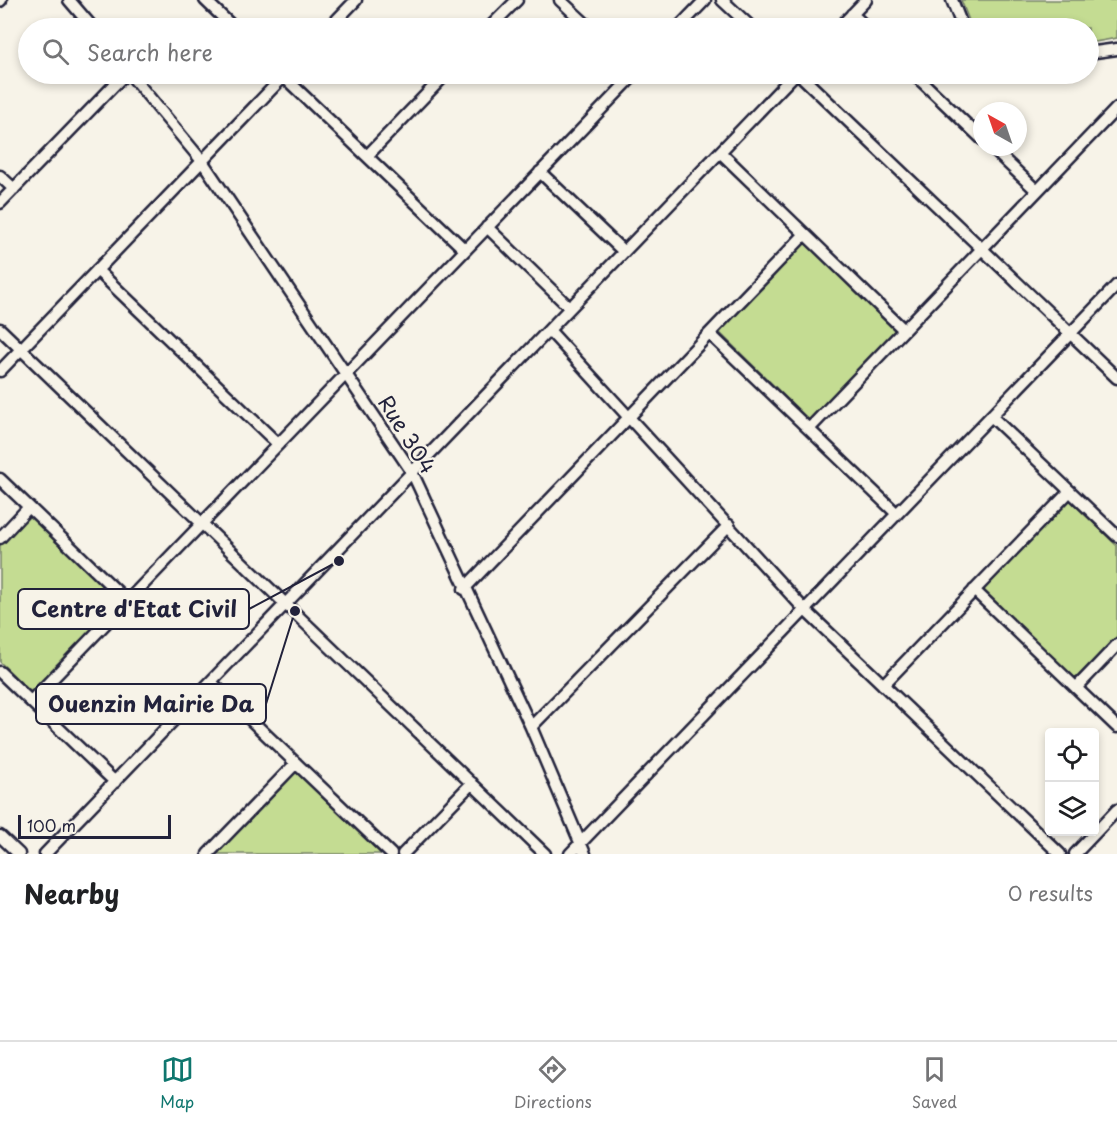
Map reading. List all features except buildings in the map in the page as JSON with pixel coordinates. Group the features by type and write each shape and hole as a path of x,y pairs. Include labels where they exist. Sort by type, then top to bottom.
{"street":[{"path":"69,0 84,18"},
{"path":"205,0 224,18"},
{"path":"339,18 356,0"},
{"path":"499,18 516,0"},
{"path":"560,0 579,18"},
{"path":"688,18 705,0"},
{"path":"722,0 741,18"},
{"path":"848,18 866,0"},
{"path":"952,0 959,18"},
{"path":"852,14 856,18"},
{"path":"1099,52 1117,49"},
{"path":"0,203 115,84"},
{"name":"Rue 304","path":"138,84 202,161 412,472 464,589 531,727 582,849"},
{"path":"0,371 275,84"},
{"path":"294,84 465,250"},
{"path":"367,156 436,84"},
{"path":"31,701 625,84"},
{"path":"45,854 787,84"},
{"path":"808,84 1117,378"},
{"path":"924,84 973,130"},
{"path":"809,429 1117,108"},
{"path":"720,152 904,330"},
{"path":"1000,156 1037,191"},
{"path":"540,172 624,252"},
{"path":"0,176 14,189"},
{"path":"487,228 570,308"},
{"path":"464,589 805,234"},
{"path":"97,270 278,444"},
{"path":"570,854 582,849 805,610 1117,285"},
{"path":"0,329 545,854"},
{"path":"549,330 805,610 1059,854"},
{"path":"710,334 897,514"},
{"path":"991,416 1117,536"},
{"path":"0,479 127,601"},
{"path":"883,685 1070,491"},
{"path":"0,538 29,507"},
{"path":"531,727 729,525"},
{"path":"974,590 1117,727"},
{"path":"1076,687 1117,645"},
{"path":"0,672 114,782"},
{"path":"211,682 391,854"},
{"path":"208,854 296,763"},
{"path":"403,854 472,783"},
{"path":"1075,854 1117,810"},
{"path":"0,836 19,854"}],"green space":[{"path":"961,0 1117,0 1117,38 1099,41 1099,18 968,18"},
{"path":"805,240 897,330 809,420 717,330"},
{"path":"1069,499 1117,546 1117,636 1074,680 981,590"},
{"path":"29,514 122,605 34,695 0,662 0,544"},
{"path":"296,772 381,854 216,854"}],"place":[{"name":"Centre d'Etat Civil","path":"339,561"},
{"name":"Ouenzin Mairie Da","path":"295,611"}]}
